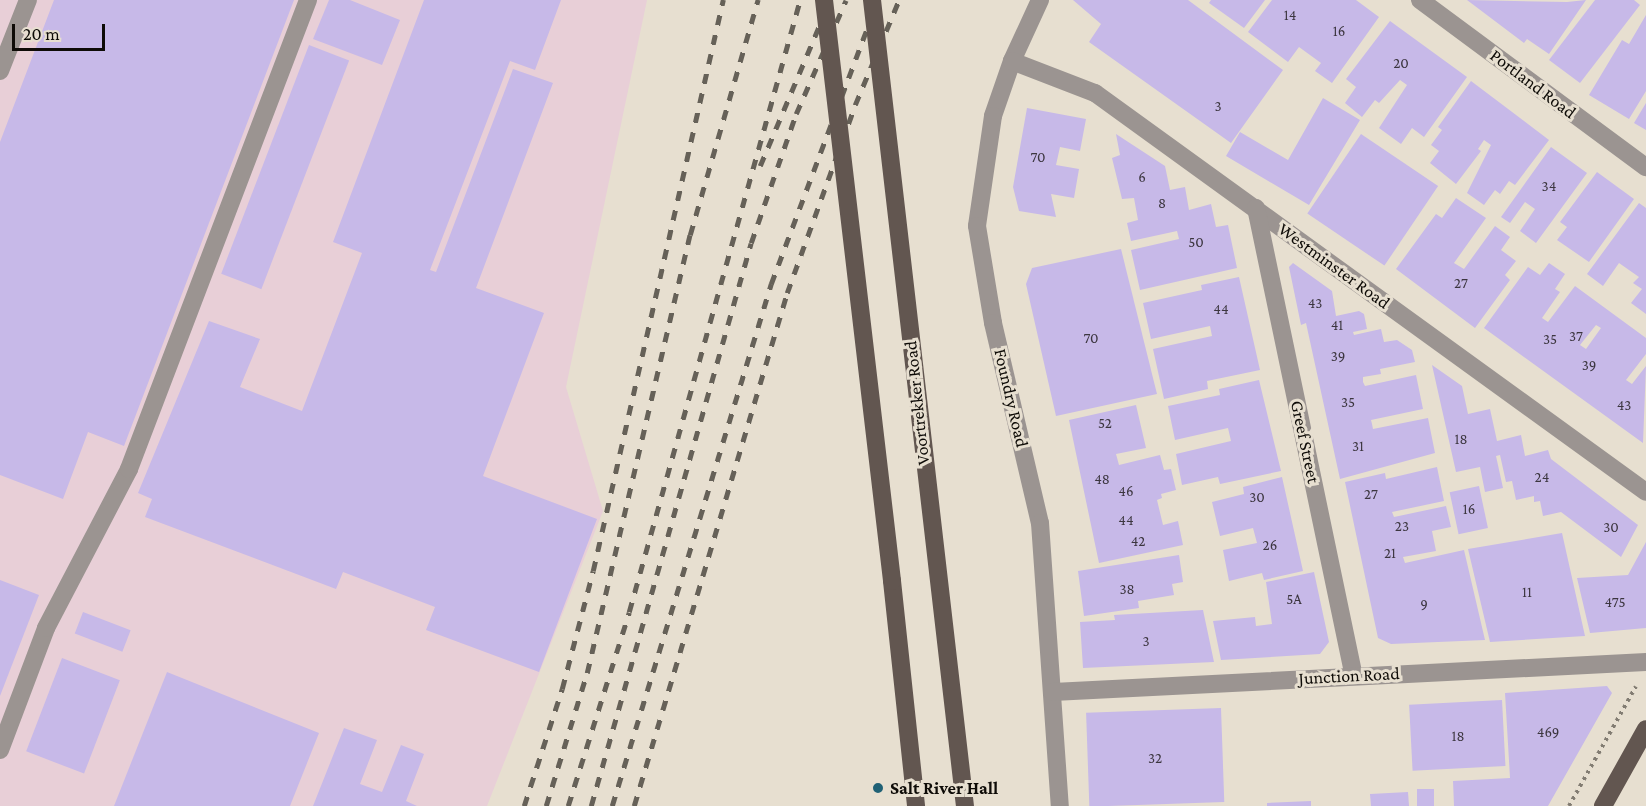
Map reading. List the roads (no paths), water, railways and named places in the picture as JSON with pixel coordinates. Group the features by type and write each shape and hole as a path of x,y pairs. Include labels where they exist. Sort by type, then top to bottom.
{"main road":[{"path":"824,0 916,806"},
{"name":"Voortrekker Road","path":"872,0 965,806"},
{"path":"1603,806 1646,729"}],"street":[{"path":"0,71 28,0"},
{"path":"0,750 46,628 129,469 308,0"},
{"name":"Foundry Road","path":"1040,0 1012,61 993,116 976,226 993,323 1040,523 1060,806"},
{"name":"Portland Road","path":"1420,0 1646,167"},
{"name":"Westminster Road","path":"1012,61 1095,93 1646,492"},
{"name":"Greef Street","path":"1256,208 1354,676"},
{"name":"Junction Road","path":"1053,692 1354,676 1643,670"}],"railway":[{"path":"524,806 562,689 593,571 723,0"},
{"path":"546,806 587,673 690,235 758,0"},
{"path":"568,806 629,612 800,0"},
{"path":"760,166 830,0"},
{"path":"591,806 751,243 796,114 846,0"},
{"path":"612,806 771,284 878,0"},
{"path":"634,806 787,293 855,105 899,0"}],"place":[{"name":"Salt River Hall","path":"878,788"}]}
